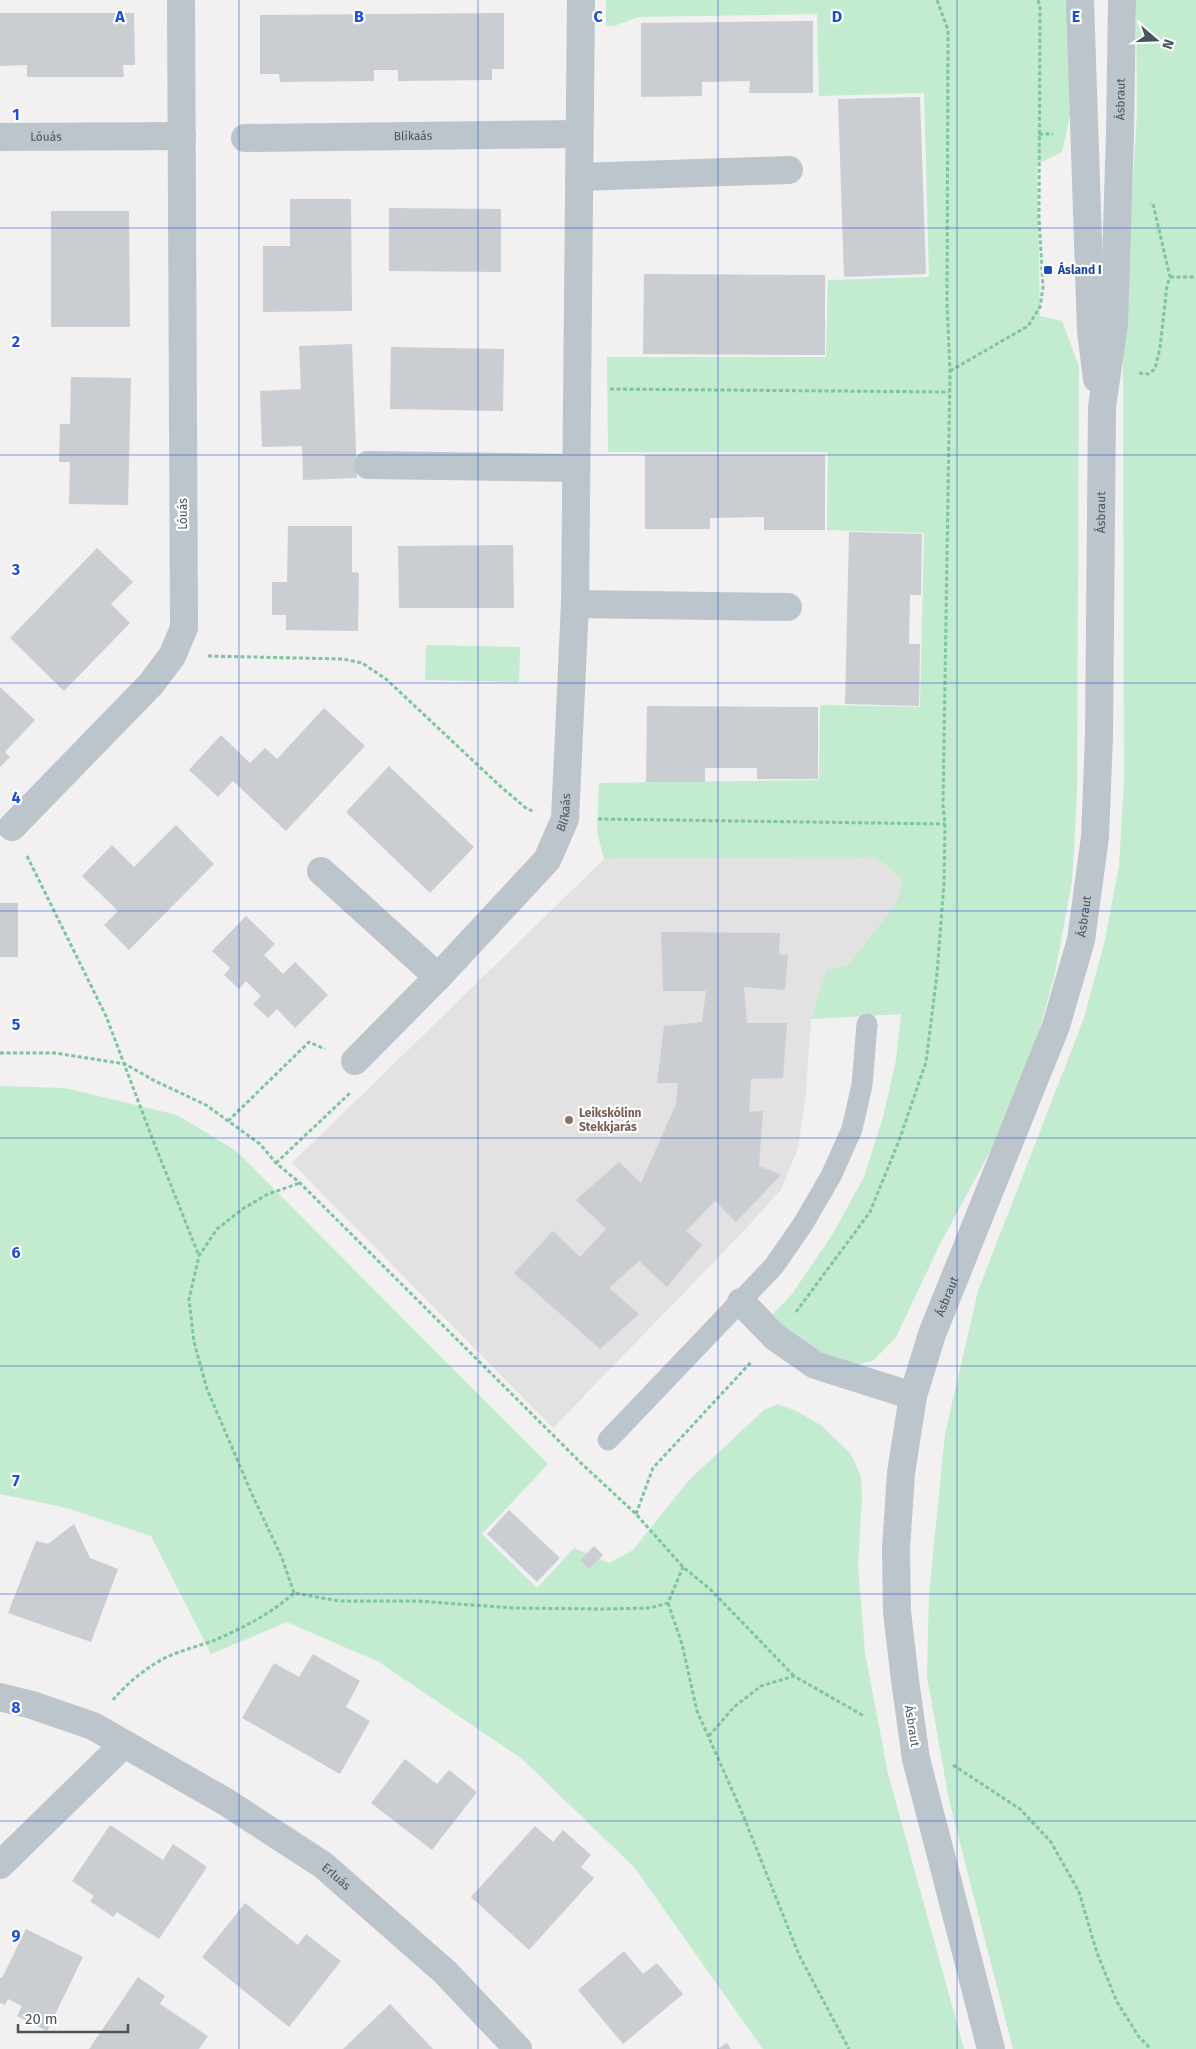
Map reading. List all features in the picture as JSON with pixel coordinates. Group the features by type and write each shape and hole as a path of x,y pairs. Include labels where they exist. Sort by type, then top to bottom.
{"street":[{"name":"Lóuás","path":"12,826 151,684 172,656 184,628 181,0"},
{"name":"Blikaás","path":"356,1061 438,977 547,860 565,819 575,604 581,0"},
{"name":"Ásbraut","path":"1080,0 1091,331 1102,407"},
{"name":"Ásbraut","path":"991,2049 916,1759 904,1680 897,1612 896,1549 901,1473 913,1396 932,1334 1056,1026 1080,940 1095,837 1099,736 1102,407 1114,324 1122,0"},
{"name":"Blikaás","path":"245,138 579,134"},
{"name":"Lóuás","path":"0,137 182,136"},
{"path":"579,177 789,170"},
{"path":"368,466 576,468"},
{"path":"575,604 788,607"},
{"path":"321,871 438,977"},
{"path":"740,1302 775,1337 815,1365 913,1396"},
{"name":"Erluás","path":"0,1697 32,1705 93,1726 226,1802 323,1865 446,1972 518,2049"},
{"path":"0,1864 124,1744"}],"lane":[{"path":"608,1440 774,1266 803,1224 831,1176 852,1129 862,1085 867,1024"}],"path":[{"path":"636,1514 653,1468 775,1337 806,1299 870,1212 900,1138 926,1062 944,883 945,824 943,805 950,371 947,304 948,30 937,0"},
{"path":"950,371 1028,326 1040,306 1042,287 1039,209 1040,8 1038,0"},
{"path":"1157,222 1170,277 1196,277"},
{"path":"577,389 949,392"},
{"path":"12,826 106,1016 199,1256"},
{"path":"228,1121 309,1042 356,1061 355,1088 276,1163"},
{"path":"0,1053 55,1053 125,1064 154,1081 206,1105 260,1144 276,1163 300,1183 582,1464 636,1514 683,1567 710,1589 794,1676 864,1716"},
{"path":"294,1593 282,1558 251,1492 207,1389 194,1342 189,1300 199,1256 217,1229 244,1208 268,1194 300,1183"},
{"path":"683,1567 668,1603 682,1644 697,1711 741,1810 799,1955 850,2049"},
{"path":"294,1593 339,1601 417,1601 514,1608 650,1608 668,1603"},
{"path":"93,1726 125,1686 166,1657 216,1640 252,1622 278,1607 294,1593"},
{"path":"709,1736 734,1707 761,1686 794,1676"},
{"path":"949,1762 1020,1810 1051,1842 1079,1892 1097,1953 1117,2002 1139,2037 1151,2049"}],"shaded area":[{"name":"Leikskólinn Stekkjarás","path":"870,857 886,864 902,880 900,893 895,905 849,964 826,970 811,1019 806,1092 798,1148 781,1190 553,1428 292,1163 604,859"}],"green space":[{"path":"606,0 1066,0 1068,7 1070,115 1062,152 1037,164 1040,316 1062,321 1079,367 1077,794 1072,881 1055,973 1035,1046 999,1135 941,1242 896,1337 874,1360 850,1367 798,1342 773,1314 792,1294 832,1235 864,1177 883,1117 896,1060 901,1014 811,1019 826,970 849,964 895,905 900,893 902,880 886,864 870,857 604,859 597,832 599,783 819,780 820,705 920,707 924,533 827,530 828,452 608,452 607,357 826,357 828,280 929,277 924,93 819,96 817,14 638,17 614,26 606,26"},
{"path":"1136,0 1196,0 1196,2049 1013,2049 949,1800 927,1677 929,1594 945,1434 978,1291 1084,1018 1104,944 1119,866 1124,781 1123,350 1137,113"},
{"path":"426,645 520,647 519,682 425,680"},
{"path":"0,1086 65,1088 177,1115 235,1150 548,1464 482,1534 537,1588 574,1548 609,1563 633,1550 689,1480 764,1410 778,1404 796,1411 822,1426 851,1454 861,1476 862,1498 858,1566 865,1653 888,1774 964,2049 763,2049 634,1867 522,1759 379,1662 287,1622 211,1654 151,1536 67,1508 0,1494"}],"building":[{"path":"0,13 134,13 135,65 123,65 124,77 27,77 27,65 0,66"},
{"path":"504,13 504,69 492,69 492,80 398,81 398,70 374,70 374,81 280,82 279,74 260,74 260,15"},
{"path":"813,21 813,93 749,93 750,81 702,82 702,96 641,97 641,23"},
{"path":"920,97 926,274 844,277 838,99"},
{"path":"290,199 351,199 352,311 263,312 263,246 290,246"},
{"path":"389,208 501,209 501,272 389,271"},
{"path":"51,211 129,211 130,327 51,327"},
{"path":"644,274 825,275 825,355 643,354"},
{"path":"352,344 357,478 303,480 302,446 262,447 260,391 301,389 299,346"},
{"path":"391,347 504,349 503,411 390,409"},
{"path":"71,377 131,378 128,505 69,504 70,462 59,462 60,424 70,424"},
{"path":"645,455 825,455 825,530 764,530 764,517 710,518 710,529 645,529"},
{"path":"288,526 352,526 352,572 359,573 358,631 286,630 286,615 272,615 272,582 287,582"},
{"path":"849,532 922,534 921,595 910,595 909,644 920,644 919,706 845,704"},
{"path":"513,545 514,608 399,608 398,546"},
{"path":"97,548 133,582 111,604 130,623 64,691 10,638"},
{"path":"0,687 35,720 5,752 10,757 0,767"},
{"path":"647,706 818,707 818,779 757,779 757,768 705,768 705,782 646,782"},
{"path":"324,708 365,746 286,831 233,781 218,797 189,770 221,735 250,763 265,748 277,759"},
{"path":"389,766 474,847 430,893 346,812"},
{"path":"176,825 214,864 129,950 104,925 118,911 82,876 112,845 134,867"},
{"path":"0,903 18,903 18,957 0,957"},
{"path":"246,916 275,944 264,955 283,974 295,962 328,995 295,1028 277,1009 268,1018 253,1004 261,996 246,981 239,989 224,975 230,968 212,951"},
{"path":"661,932 780,933 779,954 788,955 785,990 744,987 747,1023 787,1023 783,1078 751,1079 749,1112 763,1111 759,1166 781,1175 736,1222 715,1201 686,1231 702,1245 667,1287 639,1261 609,1288 639,1314 600,1349 514,1273 553,1231 580,1257 606,1229 576,1200 619,1162 641,1183 676,1104 678,1083 657,1083 664,1026 702,1022 706,991 663,991"},
{"path":"509,1510 560,1558 537,1582 487,1534"},
{"path":"74,1524 90,1558 118,1569 91,1642 8,1613 36,1541 48,1544"},
{"path":"594,1546 603,1555 589,1569 580,1560"},
{"path":"313,1654 360,1681 346,1707 370,1721 340,1774 242,1718 274,1663 299,1677"},
{"path":"405,1759 437,1784 449,1770 477,1792 432,1850 371,1803"},
{"path":"110,1825 163,1860 173,1844 207,1867 159,1939 117,1912 113,1917 90,1901 94,1896 72,1881"},
{"path":"535,1826 553,1842 563,1830 591,1855 581,1867 594,1878 529,1950 471,1897"},
{"path":"245,1903 298,1945 306,1934 341,1961 289,2027 202,1957"},
{"path":"26,1929 83,1957 47,2031 17,2016 22,2006 8,1999 5,2005 0,2003 0,1977 2,1978"},
{"path":"624,1951 643,1974 657,1963 683,1994 623,2044 578,1990"},
{"path":"138,1977 165,1996 160,2004 208,2036 199,2049 89,2049"},
{"path":"390,2004 433,2049 343,2049"},
{"path":"727,2043 731,2049 717,2049"}],"place":[{"name":"Ásland I","path":"1048,270"},
{"name":"Leikskólinn Stekkjarás","path":"569,1120"}]}
